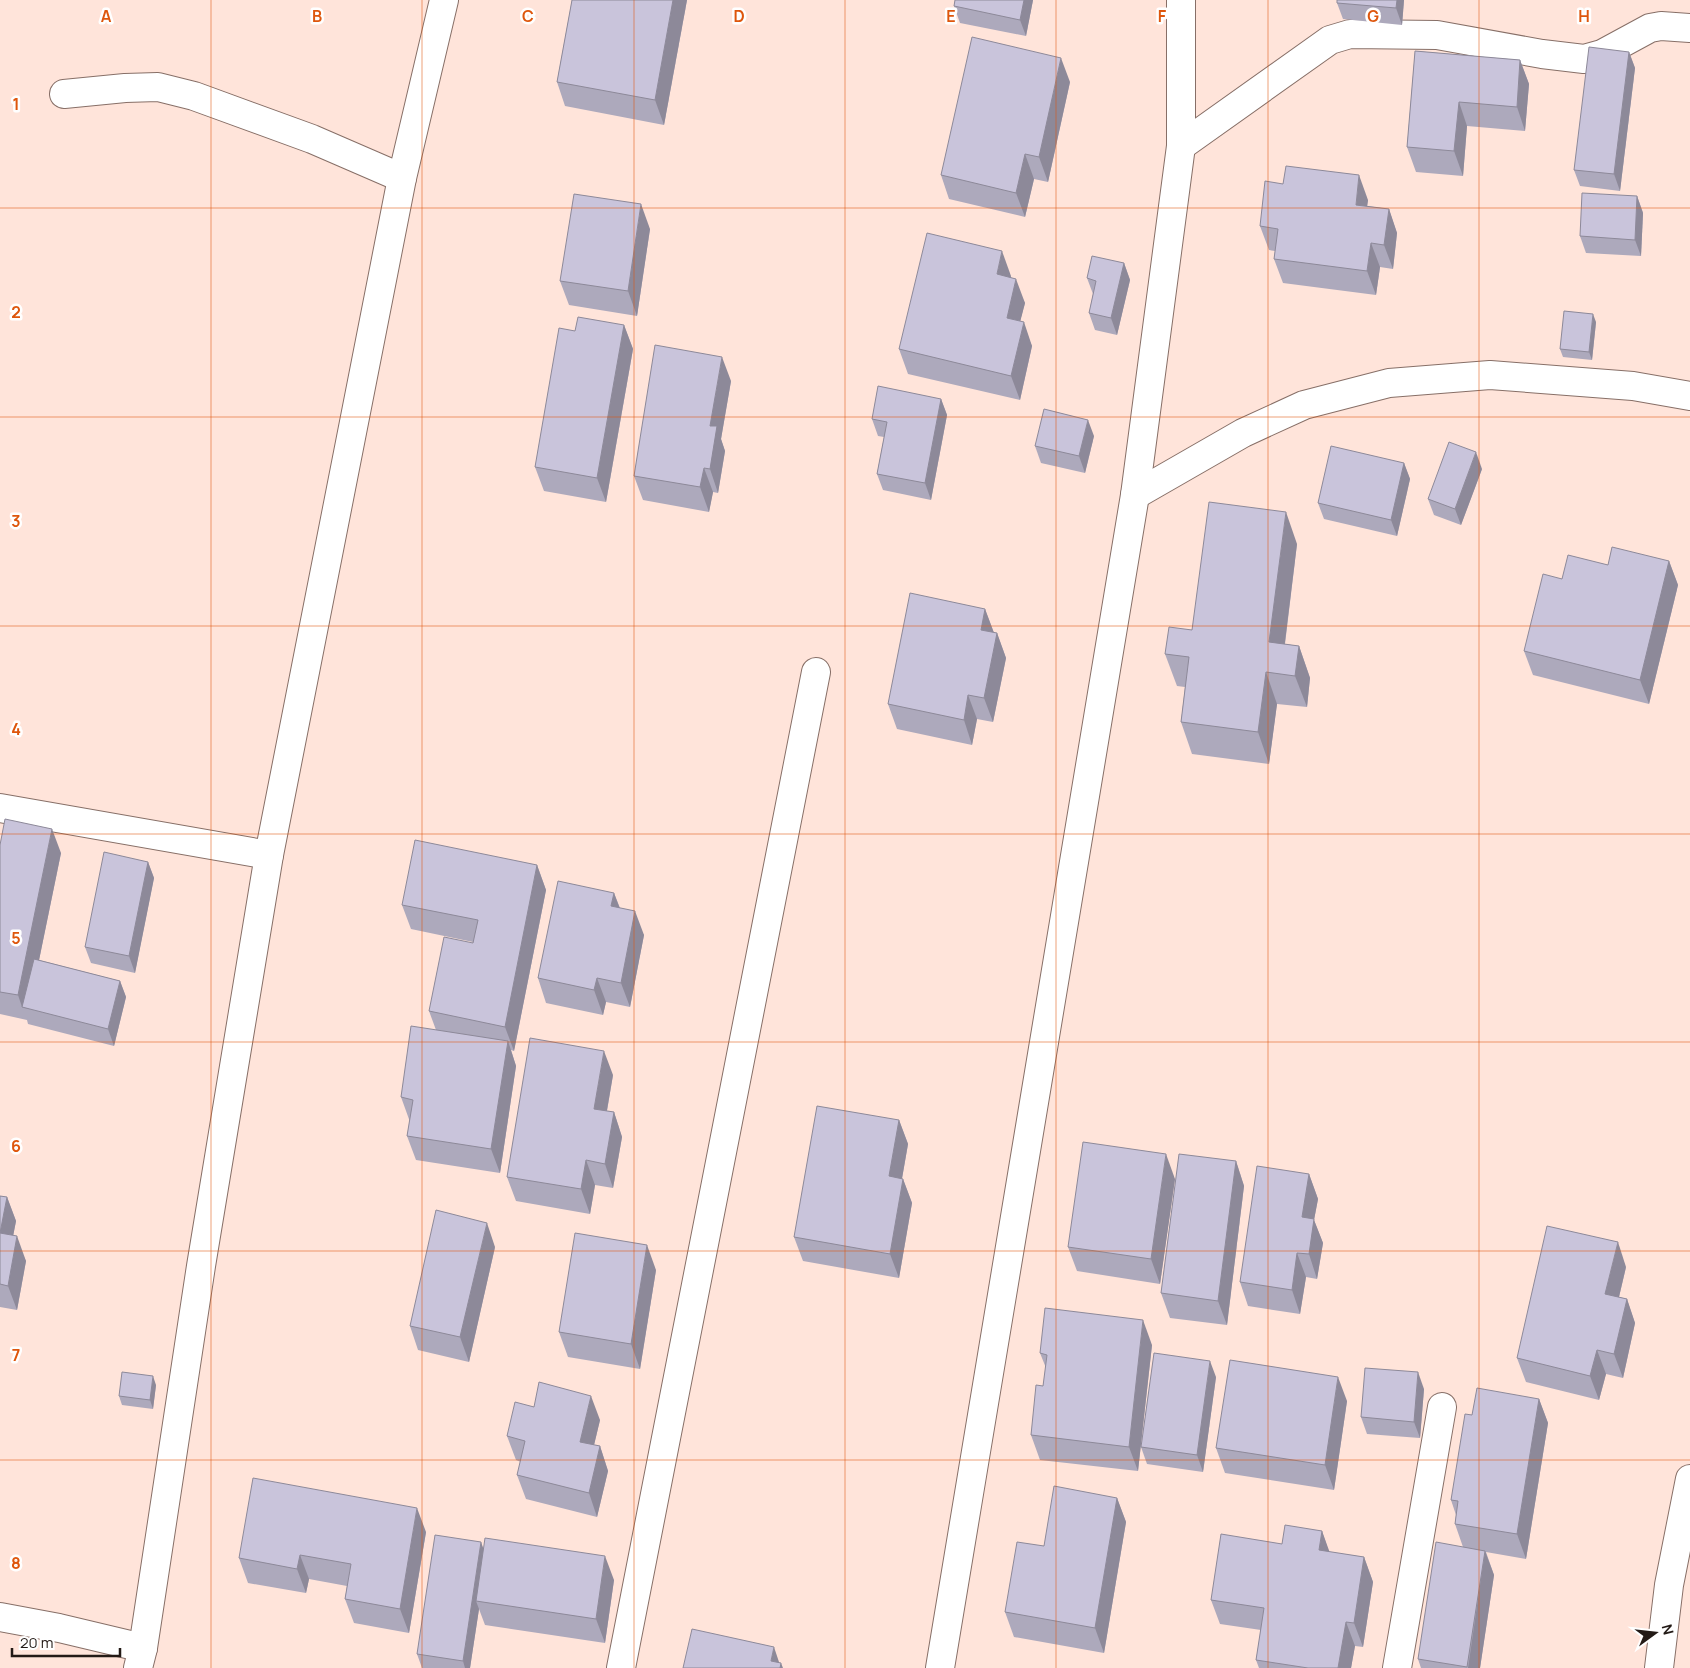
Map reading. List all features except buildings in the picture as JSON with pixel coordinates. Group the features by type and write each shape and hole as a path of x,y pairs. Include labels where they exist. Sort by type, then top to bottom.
{"street":[{"path":"0,1617 60,1628 140,1658 201,1266 269,855 402,178 444,0"},
{"path":"940,1668 1135,495 1181,146 1181,0"},
{"path":"1181,146 1330,40 1350,34 1437,34 1542,54 1584,59 1602,54 1650,28 1661,26 1690,28"},
{"path":"64,94 158,87 194,96 312,139 402,178"},
{"path":"1135,495 1243,433 1304,405 1389,383 1490,375 1633,386 1690,396"},
{"path":"621,1668 816,672"},
{"path":"0,808 269,855"},
{"path":"1397,1668 1442,1407"},
{"path":"1659,1668 1680,1588 1690,1479"}]}
